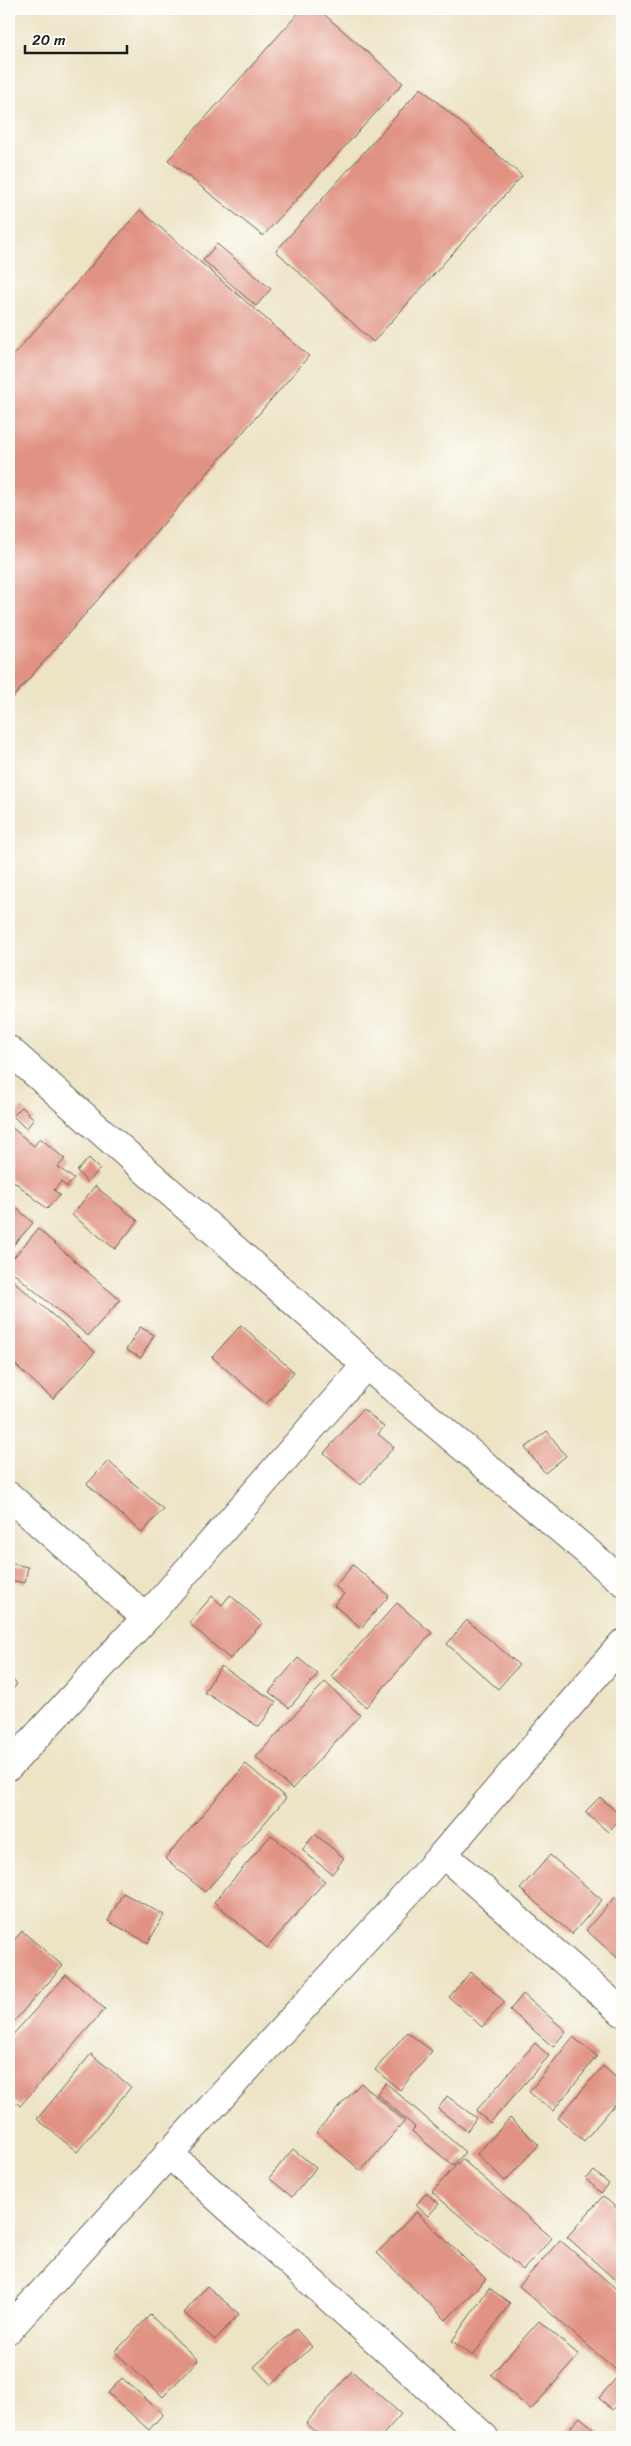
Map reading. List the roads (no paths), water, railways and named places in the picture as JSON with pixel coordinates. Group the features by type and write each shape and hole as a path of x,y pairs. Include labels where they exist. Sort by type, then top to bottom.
{"street":[{"path":"9,1050 366,1365 622,1581"},
{"path":"9,1766 146,1618 366,1365"},
{"path":"9,1496 146,1618"},
{"path":"9,2329 168,2153 444,1854 622,1644"},
{"path":"444,1854 622,2012"},
{"path":"168,2153 484,2437"}]}
